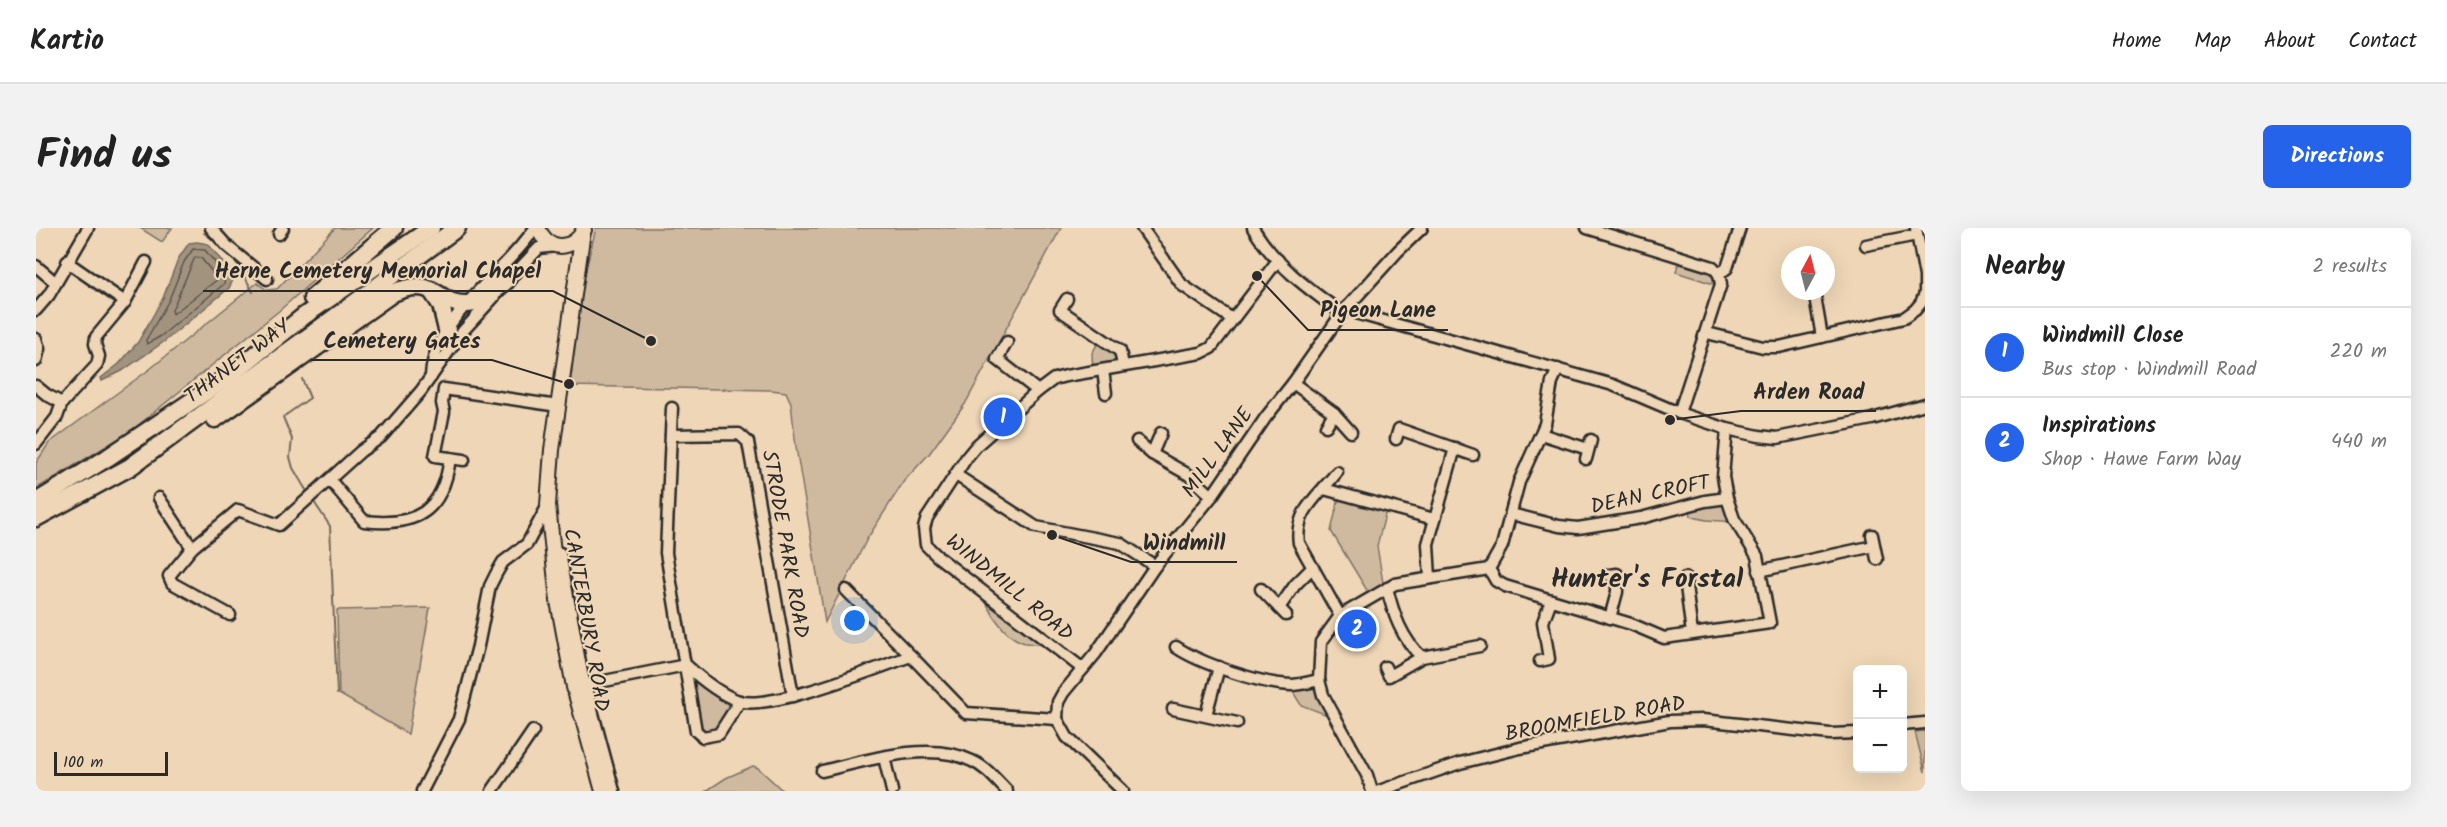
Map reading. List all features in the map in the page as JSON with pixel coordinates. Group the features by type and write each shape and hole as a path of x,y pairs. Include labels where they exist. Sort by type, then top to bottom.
{"highway":[{"path":"176,412 394,228"},
{"name":"THANET WAY","path":"36,501 229,376 304,316 431,228"},
{"name":"THANET WAY","path":"36,518 130,467 457,228"},
{"path":"130,467 228,411 393,293 412,286 429,288 466,305 482,300 507,280"},
{"path":"429,288 441,305 447,330"}],"main road":[{"path":"536,228 546,241 567,253 576,276"},
{"path":"558,246 575,242 584,230"},
{"name":"CANTERBURY ROAD","path":"584,230 558,406 548,505 558,601 580,686 603,791"}],"street":[{"path":"36,310 49,295 88,228"},
{"path":"211,228 227,246 267,279"},
{"path":"431,377 431,362 447,330 466,305 536,228"},
{"path":"1142,228 1182,285 1232,319"},
{"path":"1253,228 1290,274 1345,310 1613,385 1679,413 1726,429 1777,438 1872,419 1925,404"},
{"name":"MILL LANE","path":"1057,719 1058,702 1063,693 1118,623 1155,566 1212,496 1266,417 1345,310 1422,228"},
{"path":"1587,228 1713,267 1719,274 1720,284 1707,333 1679,413"},
{"path":"1719,274 1727,268 1740,228"},
{"path":"1707,333 1763,347 1779,347 1904,318 1923,304 1925,276 1916,231 1875,247"},
{"path":"230,615 172,583 169,576 192,548 238,510 279,525 361,451 381,437 431,377 463,331 507,280 539,248 558,246"},
{"name":"WINDMILL ROAD","path":"1083,669 937,556 926,545 924,537 927,518 977,445 1054,379 1201,353 1211,348 1278,260"},
{"path":"68,262 126,302"},
{"path":"36,444 57,417 62,403 98,365 96,337 126,302 146,262"},
{"path":"36,266 55,282"},
{"path":"1067,299 1060,310 1120,351 1124,365"},
{"path":"1816,300 1822,337"},
{"path":"36,339 39,349 36,361"},
{"path":"1007,342 997,359 1038,391"},
{"path":"1372,791 1367,775 1323,695 1319,680 1320,642 1340,616 1395,584 1489,568 1502,546 1519,482 1541,434 1549,406 1552,382 1558,369"},
{"path":"1103,370 1106,393"},
{"path":"1293,383 1334,413 1352,432"},
{"path":"36,386 46,395 62,403"},
{"path":"464,460 435,456 444,412 442,403 444,389 558,406"},
{"path":"672,408 666,553 696,731 703,737 719,734 740,701"},
{"path":"1326,426 1334,413"},
{"path":"1396,439 1399,429 1473,455"},
{"path":"1489,568 1496,581 1505,586 1610,618 1664,638 1770,623 1757,556 1734,519 1727,498 1723,477 1726,429"},
{"path":"1152,454 1161,433"},
{"name":"STRODE PARK ROAD","path":"671,435 739,434 748,442 793,696"},
{"path":"1541,434 1588,450"},
{"path":"1137,441 1152,454 1190,475 1212,496"},
{"path":"1430,578 1428,544 1455,448"},
{"path":"330,480 364,521 415,518 429,510 440,494 447,478 450,458"},
{"path":"1337,472 1298,522 1299,543 1340,616"},
{"path":"956,475 1036,527 1120,543 1155,566"},
{"path":"1324,489 1434,519"},
{"path":"159,498 192,548"},
{"name":"DEAN CROFT","path":"1511,514 1559,526 1578,528 1641,518 1705,501 1727,498"},
{"path":"422,791 459,719 478,646 490,586 503,562 527,544 548,505"},
{"path":"1759,571 1873,541 1877,559"},
{"name":"CANTERBURY ROAD","path":"560,553 580,686 614,791"},
{"path":"1261,589 1283,612 1295,585 1311,568"},
{"path":"1609,575 1617,574 1617,592 1610,618"},
{"path":"1685,578 1692,634"},
{"path":"1387,588 1403,632 1412,648 1422,657"},
{"path":"846,590 862,598 911,656 966,712 1057,719 1067,737 1123,791"},
{"path":"1540,661 1549,660 1543,622 1545,611 1551,600"},
{"path":"1385,668 1389,676 1422,657 1480,646"},
{"path":"1176,647 1191,657 1219,667 1280,684 1294,685 1319,680"},
{"path":"686,665 704,682 740,701 772,701 911,656"},
{"path":"580,686 686,665"},
{"path":"1206,716 1219,667"},
{"path":"1173,709 1237,723"},
{"name":"BROOMFIELD ROAD","path":"1379,791 1460,763 1670,721 1703,720 1830,735 1853,734"},
{"path":"1907,724 1925,723"},
{"path":"492,791 532,731"},
{"path":"822,771 884,757 922,752 952,755 972,760 1007,791"},
{"path":"884,757 892,791"},
{"path":"1106,791 1114,782"}],"shaded area":[{"path":"140,228 172,228 162,242"},
{"path":"335,228 373,228 280,310 131,431 36,489 36,463 49,443 150,369 257,283 267,290 277,289"},
{"path":"596,228 1061,228 965,404 929,454 904,481 867,539 825,622 796,447 791,403 786,392 570,386 583,281"},
{"path":"1680,257 1713,267 1720,286 1676,272"},
{"path":"1101,338 1120,351 1123,365 1093,371 1092,353"},
{"path":"1340,493 1387,507 1377,546 1384,589 1371,597 1331,531"},
{"path":"1724,502 1736,523 1704,520 1691,516 1689,505"},
{"path":"978,587 1050,644 1025,643 1014,638 996,619"},
{"path":"430,608 408,734 339,694 337,610"},
{"path":"686,665 740,701 719,734 696,731"},
{"path":"1319,680 1335,718 1301,705 1288,684"},
{"path":"1925,731 1925,772 1915,732"},
{"path":"753,766 783,791 706,791 726,778"}],"water":[{"path":"189,243 208,244 231,272 233,280 229,288 165,341 122,371 102,381 101,378 119,364 138,342 163,298 178,259"}],"waterway":[{"path":"204,233 216,242"},
{"path":"227,252 239,266 253,292"},
{"path":"302,379 310,398 283,417 292,439 290,457 293,468 306,490"},
{"path":"314,502 330,526 337,694"}],"place":[{"name":"Pigeon Lane","path":"1257,276"},
{"name":"Herne Cemetery Memorial Chapel","path":"651,341"},
{"name":"Cemetery Gates","path":"569,384"},
{"name":"Windmill Close","path":"1003,417"},
{"name":"Arden Road","path":"1670,420"},
{"name":"Windmill","path":"1052,535"},
{"name":"Inspirations","path":"1357,629"}],"district":[{"name":"Hunter's Forstal","path":"1647,578"}]}
